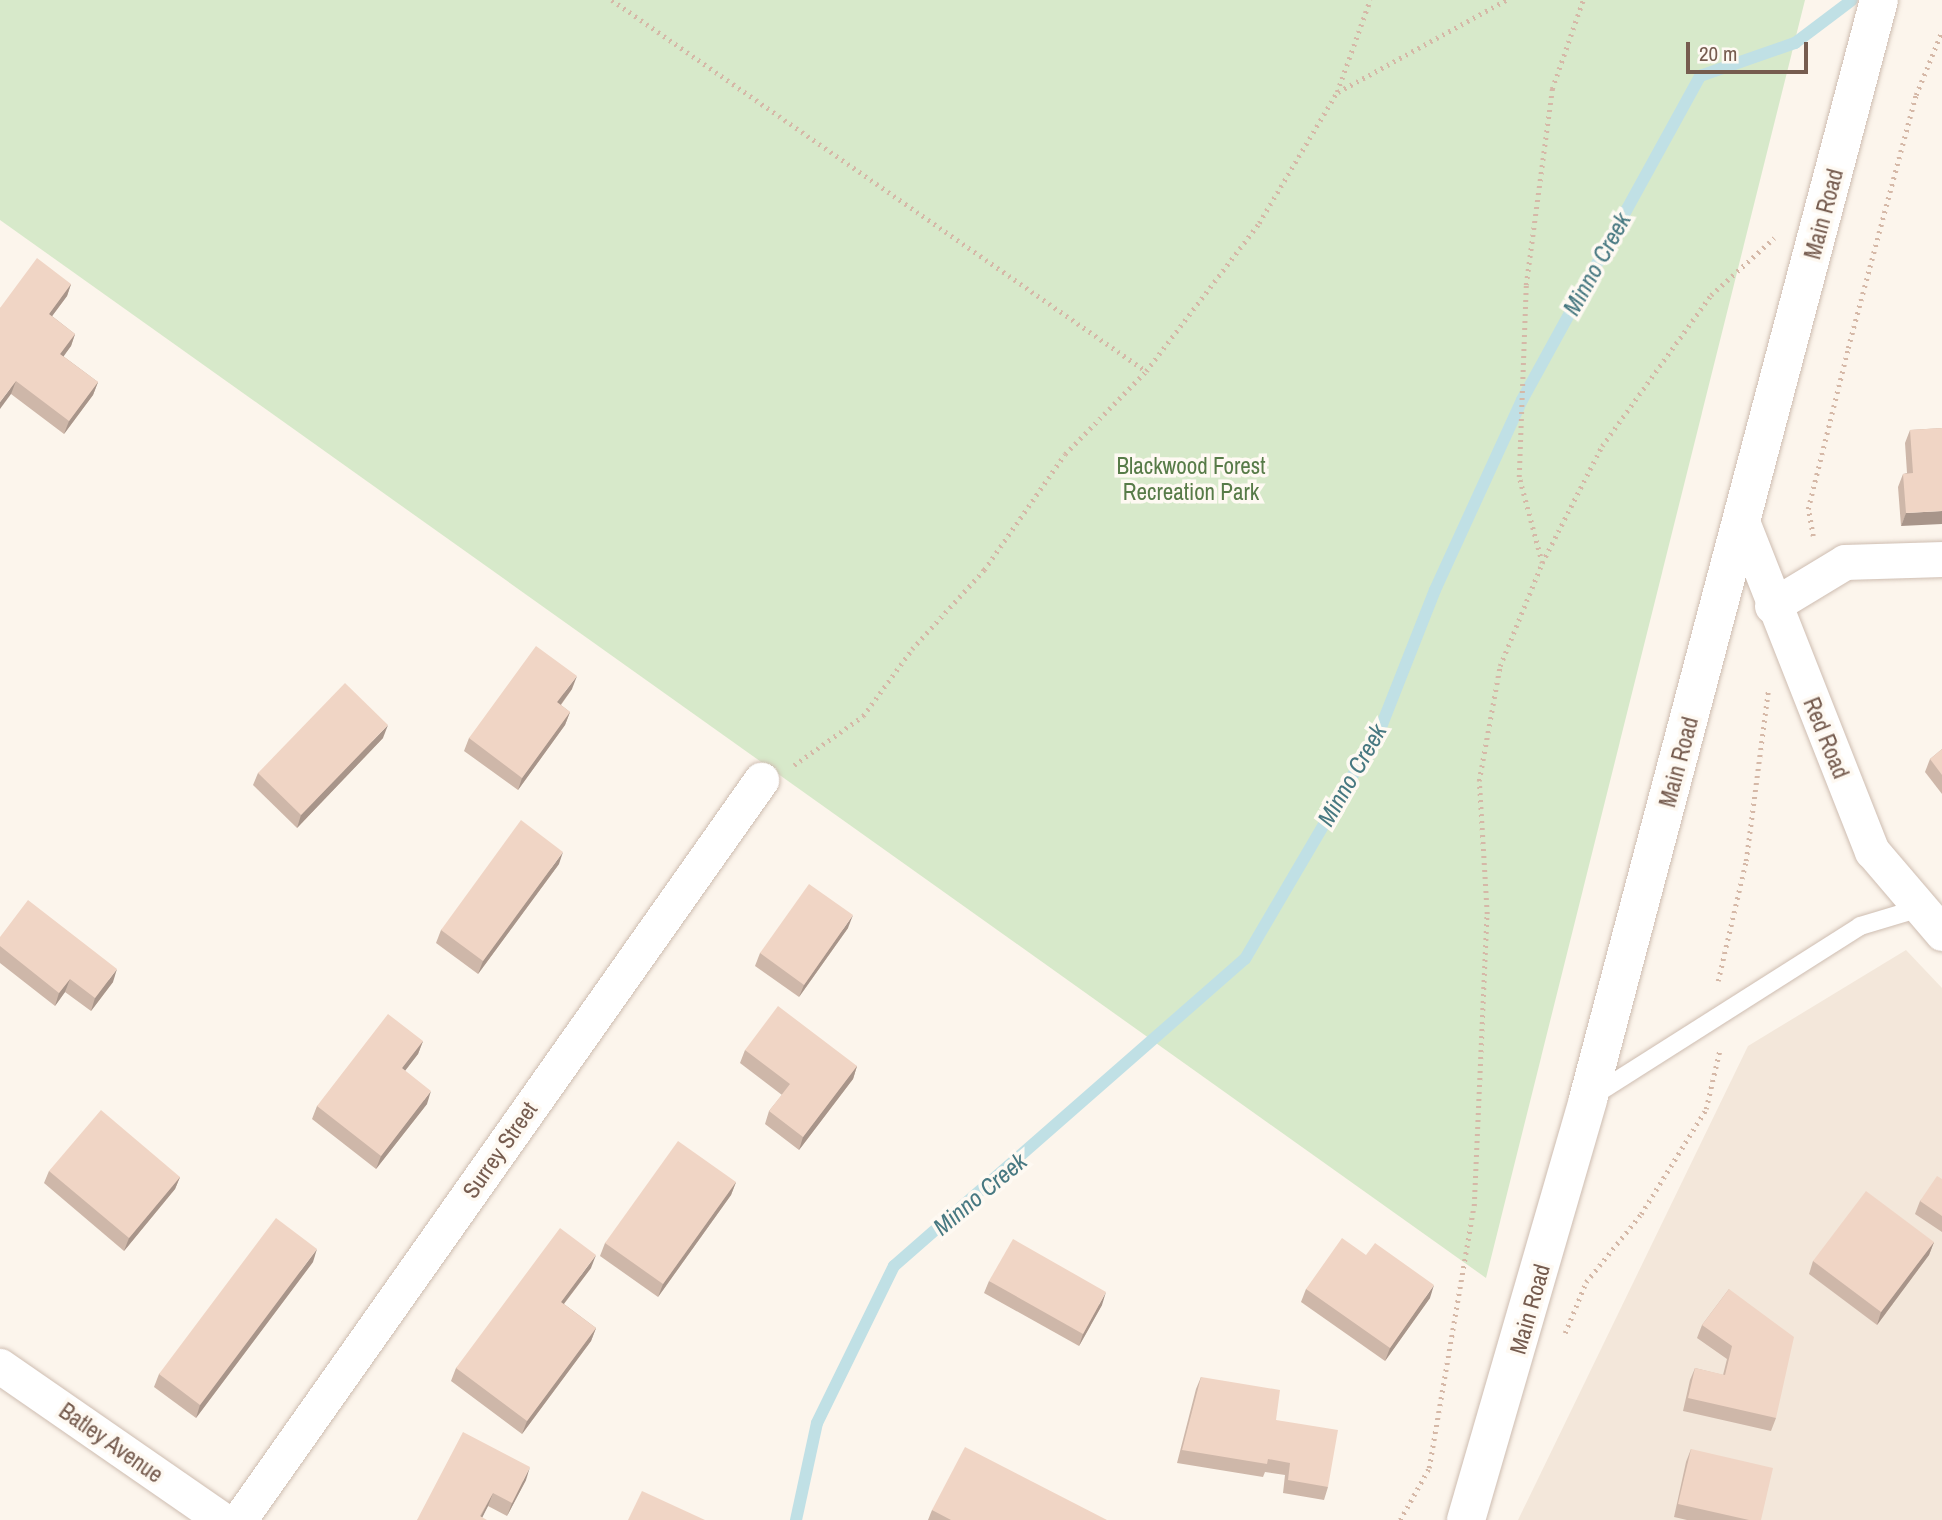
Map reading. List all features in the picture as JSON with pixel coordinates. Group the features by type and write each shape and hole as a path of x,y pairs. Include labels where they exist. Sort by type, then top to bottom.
{"main road":[{"name":"Main Road","path":"1466,1520 1588,1100 1743,524 1878,5"}],"street":[{"name":"Red Road","path":"1743,524 1772,606 1872,851 1931,921"},
{"path":"1772,606 1844,562 1942,559"},
{"name":"Surrey Street","path":"239,1520 761,780"},
{"name":"Batley Avenue","path":"0,1366 222,1520"}],"lane":[{"path":"1588,1100 1860,926 1931,921"}],"path":[{"path":"612,0 1146,371"},
{"path":"761,780 813,755 863,716 912,649 984,570 1065,454 1146,371 1259,223 1337,92 1370,0"},
{"path":"1337,92 1506,0"},
{"path":"1542,563 1519,477 1526,285 1552,89 1583,0"},
{"path":"1819,578 1808,509 1916,95 1942,31"},
{"path":"1400,1520 1429,1468 1474,1206 1487,914 1479,781 1500,666 1542,563 1602,446 1711,295 1784,229"},
{"path":"1718,985 1746,861 1766,693 1795,661"},
{"path":"1560,1347 1586,1282 1641,1214 1706,1108 1721,1033"}],"shaded area":[{"path":"1906,950 1942,988 1942,1520 1518,1520 1748,1046"}],"green space":[{"name":"Blackwood Forest Recreation Park","path":"0,0 1805,0 1486,1278 0,220"}],"building":[{"path":"37,258 71,284 49,314 75,334 60,354 98,382 69,421 16,381 0,402 0,308"},
{"path":"1942,428 1942,511 1906,513 1903,474 1913,473 1910,430"},
{"path":"536,646 577,676 557,702 570,712 522,778 469,738"},
{"path":"345,683 388,725 301,815 258,773"},
{"path":"1942,749 1942,775 1930,759"},
{"path":"521,820 563,852 483,961 441,930"},
{"path":"809,884 853,915 804,985 760,953"},
{"path":"28,900 117,969 95,998 70,979 59,993 0,946 0,937"},
{"path":"778,1006 857,1066 803,1137 769,1111 790,1084 745,1050"},
{"path":"388,1014 423,1041 402,1068 431,1091 381,1156 317,1106"},
{"path":"101,1110 180,1177 129,1238 49,1171"},
{"path":"678,1141 736,1182 663,1284 605,1243"},
{"path":"1937,1176 1942,1179 1942,1216 1920,1201"},
{"path":"1866,1191 1934,1242 1881,1312 1813,1261"},
{"path":"276,1218 317,1249 200,1405 159,1374"},
{"path":"560,1228 596,1255 561,1302 596,1328 527,1421 456,1368"},
{"path":"1342,1238 1366,1255 1375,1243 1434,1285 1390,1348 1306,1289"},
{"path":"1013,1239 1106,1292 1083,1334 989,1281"},
{"path":"1729,1289 1794,1337 1776,1418 1688,1398 1695,1368 1725,1375 1732,1346 1702,1325"},
{"path":"1201,1377 1280,1390 1276,1420 1338,1430 1328,1487 1288,1480 1290,1463 1268,1459 1267,1464 1182,1450"},
{"path":"463,1432 530,1467 512,1503 493,1493 480,1516 487,1520 417,1520"},
{"path":"965,1447 1107,1520 951,1520 932,1510"},
{"path":"1691,1449 1773,1468 1761,1520 1749,1520 1678,1504"},
{"path":"642,1491 705,1520 628,1520"}],"waterway":[{"name":"Minno Creek","path":"796,1520 817,1423 894,1266 1245,959 1381,727 1435,590 1522,400 1700,76 1795,43 1852,0"}]}
